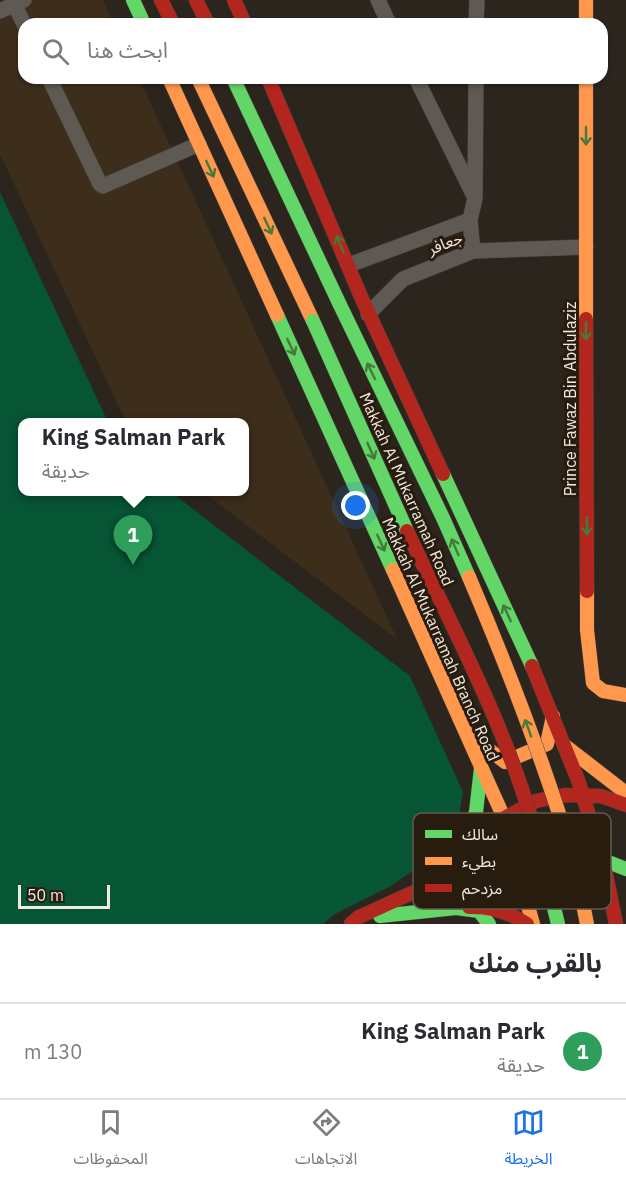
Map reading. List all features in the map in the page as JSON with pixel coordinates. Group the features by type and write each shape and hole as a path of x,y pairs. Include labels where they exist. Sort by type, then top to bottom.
{"main road":[{"path":"133,0 141,18"},
{"path":"161,0 170,18"},
{"path":"196,0 205,18"},
{"path":"211,0 217,18"},
{"path":"234,0 242,18"},
{"path":"586,0 586,18"},
{"name":"Makkah Al Mukarramah Branch Road","path":"172,84 502,813"},
{"name":"Makkah Al Mukarramah Road","path":"201,84 313,321 401,518 503,736 530,813"},
{"name":"Makkah Al Mukarramah Road","path":"236,84 443,518 492,631 530,730 558,813"},
{"path":"241,84 258,131"},
{"path":"271,84 368,314 532,666 564,745 588,813"},
{"name":"Prince Fawaz Bin Abdulaziz","path":"586,84 587,630 593,683 603,691 626,695"},
{"path":"466,732 505,762 547,744 553,716"},
{"path":"564,745 626,793"},
{"path":"476,813 481,768"},
{"path":"488,783 538,813"},
{"path":"513,813 536,801 565,795 601,796 626,805"},
{"path":"611,863 626,869"},
{"path":"352,924 360,917 413,892"},
{"path":"611,899 616,924"},
{"path":"352,924 397,913 444,909"},
{"path":"464,909 479,911 489,924"},
{"path":"494,909 516,916 527,924"},
{"name":"Makkah Al Mukarramah Branch Road","path":"529,909 533,924"},
{"name":"Makkah Al Mukarramah Road","path":"554,909 558,924"},
{"name":"Makkah Al Mukarramah Road","path":"584,909 587,924"}],"street":[{"path":"378,0 386,18"},
{"path":"477,0 477,18"},
{"path":"13,4 21,18"},
{"path":"53,84 100,184 104,186 199,144"},
{"path":"419,84 475,198"},
{"path":"473,251 470,220 475,198 476,84"},
{"path":"349,265 470,220"},
{"name":"جعافر","path":"368,314 403,279 473,251 586,247"}],"shaded area":[{"path":"0,0 103,0 111,18 18,18 18,84 142,84 397,639 208,496 249,496 249,418 124,418 0,154"}],"green space":[{"path":"0,192 106,418 18,418 18,496 176,496 410,676 463,792 460,813 413,813 413,870 391,886 335,914 323,924 0,924"}],"traffic: fast":[{"path":"133,0 141,18"},
{"path":"236,84 340,305"},
{"path":"340,305 469,577"},
{"path":"277,315 393,570"},
{"path":"313,321 407,531"},
{"path":"443,474 532,666"},
{"path":"476,813 481,768"},
{"path":"611,863 626,869"},
{"path":"380,916 446,909"},
{"path":"464,909 479,911 489,924"},
{"path":"554,909 558,924"}],"traffic: slow":[{"path":"586,0 586,18"},
{"path":"172,84 277,315"},
{"path":"201,84 313,321"},
{"path":"586,84 586,319"},
{"path":"393,570 502,813"},
{"path":"469,577 511,679 559,813"},
{"path":"587,591 587,630 593,683 603,691 626,695"},
{"path":"466,732 505,762 547,744 553,716"},
{"path":"564,745 626,793"},
{"path":"529,909 533,924"},
{"path":"584,909 587,924"}],"traffic: jam":[{"path":"161,0 170,18"},
{"path":"196,0 205,18"},
{"path":"234,0 242,18"},
{"path":"271,84 362,299 443,474"},
{"path":"586,319 587,591"},
{"path":"407,531 482,688 515,768 530,813"},
{"path":"532,666 578,780 588,813"},
{"path":"514,813 536,801 565,795 601,796 626,805"},
{"path":"351,924 359,917 413,892"},
{"path":"611,899 616,924"},
{"path":"490,909 513,916 527,924"}],"place":[{"name":"King Salman Park","path":"133,565"}]}
